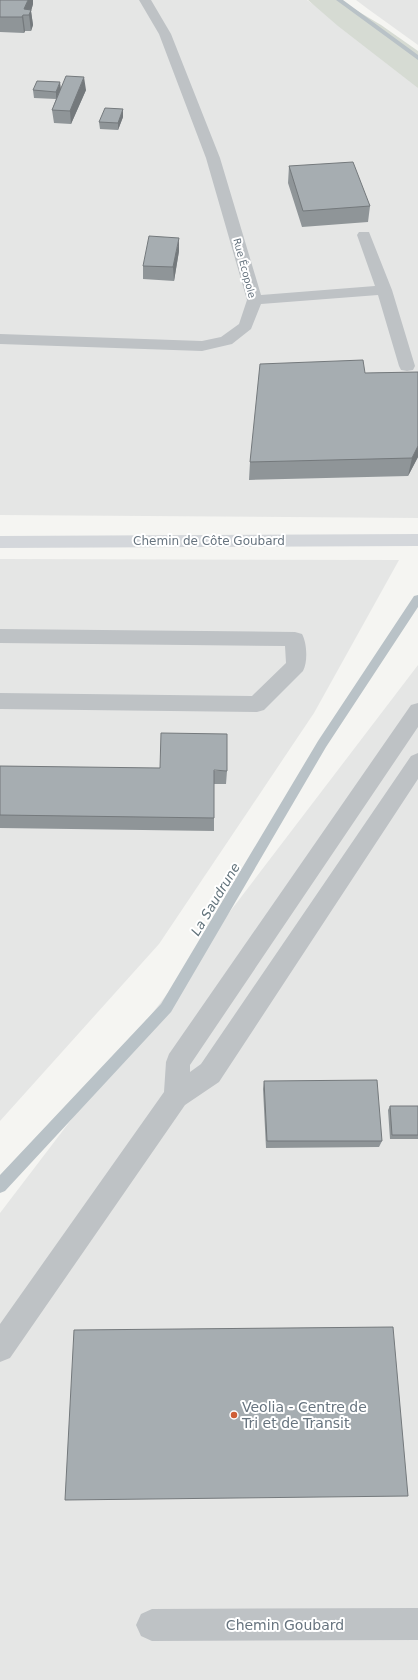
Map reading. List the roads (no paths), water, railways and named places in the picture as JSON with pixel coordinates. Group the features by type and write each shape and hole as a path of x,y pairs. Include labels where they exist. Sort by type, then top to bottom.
{"main road":[{"name":"Chemin de Côte Goubard","path":"0,542 418,540"}],"street":[{"name":"Rue Écopole","path":"0,339 202,346 226,341 246,326 255,300 213,158 165,34 145,0"},
{"path":"364,235 384,290 407,366"},
{"path":"255,300 384,290"},
{"path":"0,636 295,639 296,666 257,704 0,701"},
{"path":"176,1096 178,1062 418,711"},
{"path":"0,1348 176,1096 210,1073 418,762"},
{"name":"Chemin Goubard","path":"152,1625 418,1624"}],"waterway":[{"name":"La Saudrune","path":"339,0 418,58"},
{"name":"La Saudrune","path":"0,1186 166,1008 322,744 418,599"}],"place":[{"name":"Veolia - Centre de Tri et de Transit","path":"234,1415"}]}
